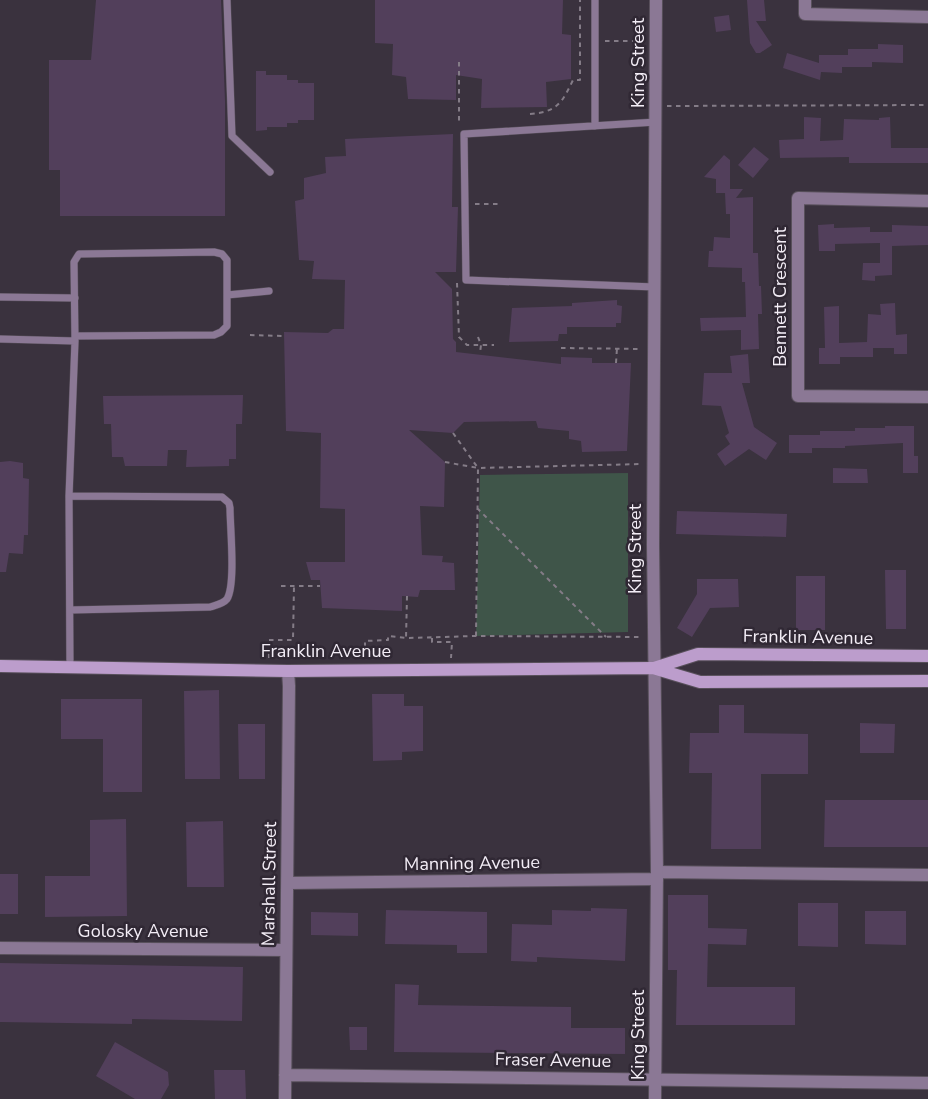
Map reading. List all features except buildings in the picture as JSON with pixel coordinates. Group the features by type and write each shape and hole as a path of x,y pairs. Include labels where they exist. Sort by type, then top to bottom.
{"main road":[{"name":"Franklin Avenue","path":"653,668 698,654 928,656"},
{"name":"Franklin Avenue","path":"0,666 269,670 653,668 700,681 928,681"}],"street":[{"name":"King Street","path":"655,1099 657,875 653,668 656,0"},
{"path":"805,0 805,14 928,17"},
{"name":"Bennett Crescent","path":"928,201 798,198 798,396 928,397"},
{"name":"Marshall Street","path":"285,1099 288,670"},
{"name":"Manning Avenue","path":"288,883 657,875 928,875"},
{"name":"Golosky Avenue","path":"0,948 286,950"},
{"name":"Fraser Avenue","path":"285,1075 928,1083"}],"lane":[{"path":"227,0 232,136 270,172"},
{"path":"595,0 595,126"},
{"path":"655,287 466,280 464,134 656,122"},
{"path":"0,339 75,338 214,335 227,326 227,260 222,254 214,252 79,254 74,262 75,338 69,496 70,667"},
{"path":"227,295 269,291"},
{"path":"0,297 75,298"},
{"path":"69,496 222,497 229,503 230,508 231,585 228,597 223,603 210,607 70,610"}],"path":[{"path":"530,114 543,113 555,108 566,95 573,80 580,80 580,0"},
{"path":"579,41 656,41"},
{"path":"459,62 459,134 464,134"},
{"path":"656,106 928,105"},
{"path":"457,277 459,337 467,345 494,345"},
{"path":"250,335 284,336"},
{"path":"478,337 481,345 480,353"},
{"path":"561,348 654,349"},
{"path":"616,363 617,348"},
{"path":"453,433 478,468 476,636"},
{"path":"445,462 478,468 654,464"},
{"path":"477,508 606,637"},
{"path":"281,586 320,586"},
{"path":"269,670 269,640 293,640 294,586"},
{"path":"406,638 407,596"},
{"path":"365,647 365,641 388,640 388,636 406,638 642,637"},
{"path":"432,638 432,642 452,642 451,668"}],"green space":[{"path":"628,473 628,632 476,636 480,475"}]}
